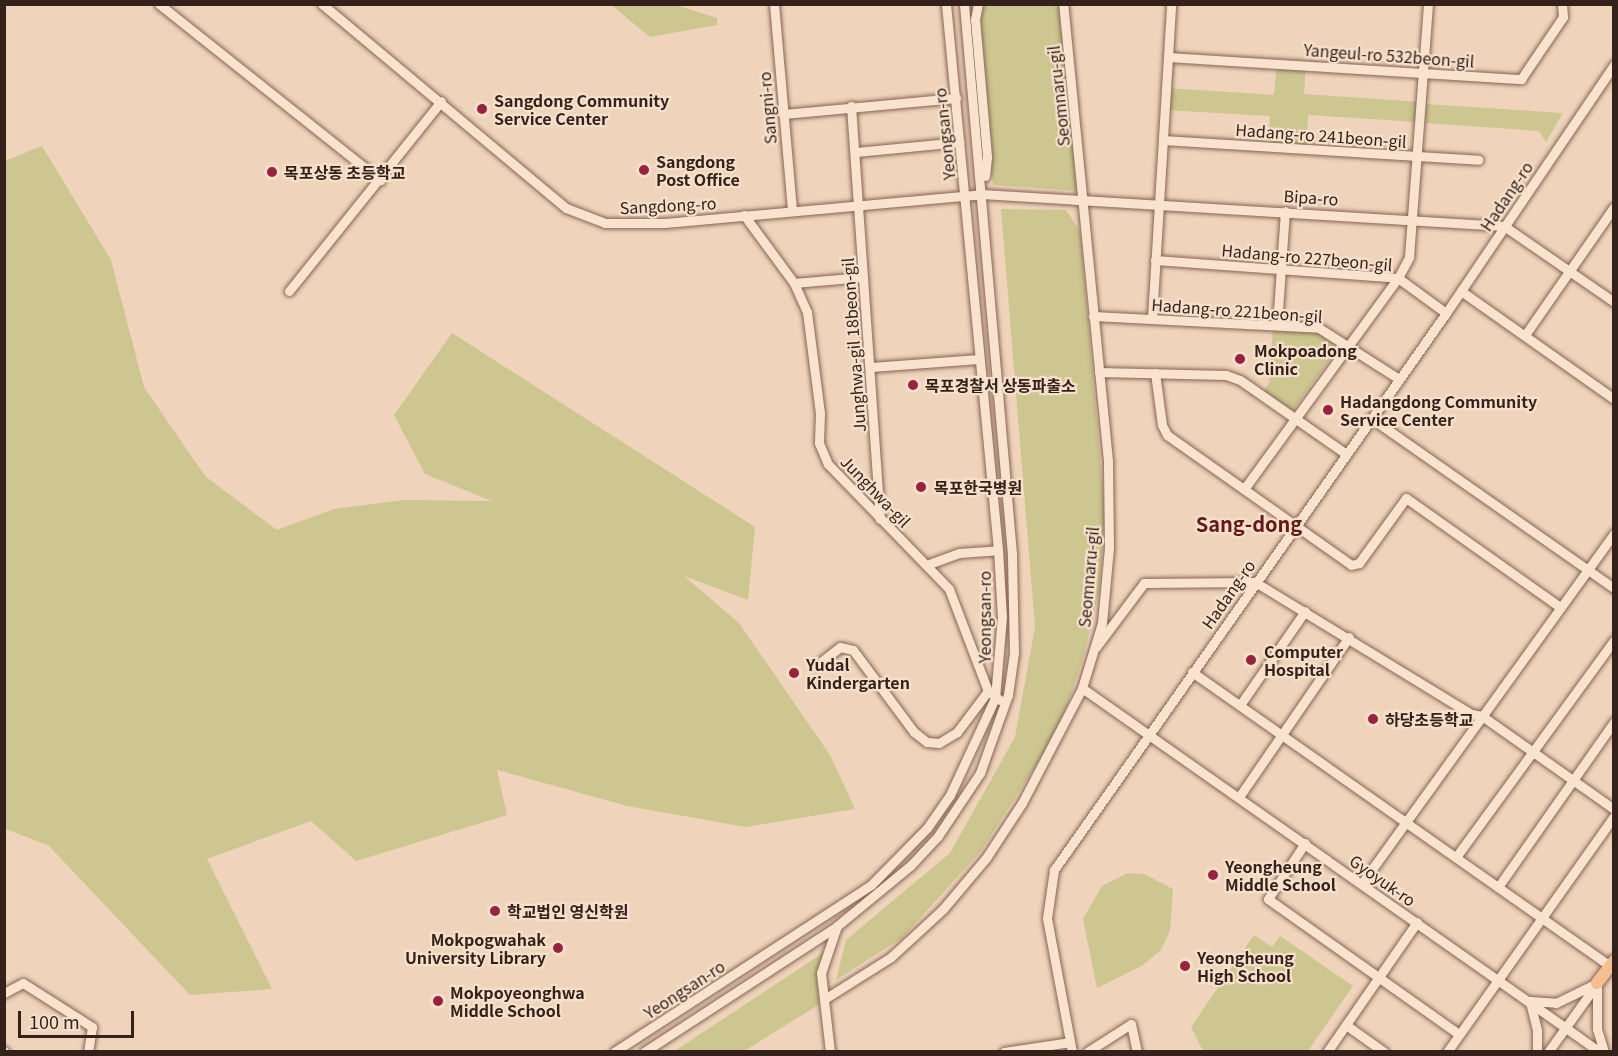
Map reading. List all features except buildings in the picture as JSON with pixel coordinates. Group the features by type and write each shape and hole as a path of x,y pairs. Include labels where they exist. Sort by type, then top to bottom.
{"main road":[{"path":"1597,983 1612,963"}],"street":[{"path":"159,4 380,180"},
{"name":"Sangdong-ro","path":"322,4 441,101 507,160 582,216 623,225 982,194"},
{"name":"Sangni-ro","path":"774,4 792,209"},
{"name":"Yeongsan-ro","path":"614,1052 878,878 927,828 950,795 995,698 1002,626 998,550 979,359 966,194 946,4"},
{"name":"Yeongsan-ro","path":"644,1052 837,926 911,866 938,836 980,773 1005,702 1014,653 1012,554 964,4"},
{"path":"978,4 975,19 987,157 982,194"},
{"name":"Seomnaru-gil","path":"826,998 891,957 969,880 1022,803 1082,688 1102,624 1109,547 1108,461 1063,4"},
{"path":"1152,318 1171,4"},
{"path":"1244,489 1398,278 1409,257 1428,4"},
{"name":"Yangeul-ro 532beon-gil","path":"1167,57 1521,79 1563,17 1562,4"},
{"name":"Hadang-ro","path":"1071,1047 1047,918 1050,881 1066,850 1461,291 1614,65"},
{"path":"783,114 956,98"},
{"path":"289,291 441,101"},
{"name":"Junghwa-gil 18beon-gil","path":"851,106 880,519"},
{"name":"Hadang-ro 241beon-gil","path":"1163,140 1478,160"},
{"path":"856,152 960,142"},
{"name":"Bipa-ro","path":"982,194 1159,202 1504,226"},
{"path":"1525,335 1614,207"},
{"path":"1277,326 1285,211"},
{"name":"Junghwa-gil","path":"744,215 794,283 811,333 819,443 832,473 929,564 957,603 988,691 995,698 1005,702"},
{"path":"1504,226 1614,302"},
{"name":"Hadang-ro 227beon-gil","path":"1155,260 1398,278 1446,312"},
{"path":"794,283 863,277"},
{"path":"1461,291 1614,399"},
{"name":"Hadang-ro 221beon-gil","path":"1093,316 1319,328 1399,379"},
{"path":"871,367 979,359"},
{"path":"1099,372 1226,375 1346,454"},
{"path":"1155,373 1162,425 1167,435 1351,565 1359,563 1406,498 1560,607"},
{"path":"1371,418 1614,588"},
{"path":"1362,883 1614,533"},
{"path":"929,564 959,553 998,550"},
{"path":"1093,650 1144,583 1255,582 1305,610 1471,714 1482,716 1614,809"},
{"path":"1240,705 1305,610"},
{"path":"1239,797 1349,637"},
{"path":"1455,857 1614,640"},
{"path":"817,664 840,648 853,650 914,732 927,742 939,743 957,732 988,691"},
{"path":"1192,672 1542,918 1612,963"},
{"name":"Gyoyuk-ro","path":"1082,688 1602,1052"},
{"path":"1498,887 1614,722"},
{"path":"1447,1052 1614,816"},
{"path":"1305,843 1268,899 1459,1034"},
{"path":"1328,1052 1417,922"},
{"path":"830,1052 822,966 830,957 837,926"},
{"path":"4,993 23,983 92,1027 87,1052"},
{"path":"1537,1052 1537,1030 1530,1001 1556,1003 1597,983"},
{"path":"1548,1052 1597,983"},
{"path":"1597,983 1597,1029 1602,1052"},
{"path":"1087,1052 1131,1024 1137,1052"},
{"path":"1346,1024 1384,1052"},
{"path":"1004,1052 1071,1047"}],"shaded area":[{"path":"611,5 676,5 717,18 717,25 650,37"},
{"path":"984,5 1059,5 1078,191 993,185 979,21"},
{"path":"1277,62 1306,64 1304,94 1421,102 1419,122 1308,115 1306,149 1268,146 1270,116 1164,110 1166,88 1274,95"},
{"path":"1426,104 1563,113 1546,142 1539,131 1425,123"},
{"path":"42,146 111,260 144,387 205,476 277,530 334,509 404,500 492,501 425,474 394,415 452,333 755,527 748,600 684,576 739,623 830,755 855,809 746,827 627,806 497,770 507,815 356,861 311,821 207,859 272,989 190,995 48,845 5,829 5,161"},
{"path":"1001,209 1066,210 1080,231 1105,515 1099,591 1083,659 1059,729 981,851 902,938 836,980 846,940 950,853 1015,737 1035,627"},
{"path":"1273,328 1322,332 1338,348 1291,413 1263,392 1269,383"},
{"path":"1128,873 1144,874 1173,889 1170,931 1161,950 1143,965 1097,988 1083,919 1102,886"},
{"path":"1254,935 1272,947 1280,936 1353,986 1308,1051 1203,1051 1191,1027"},
{"path":"826,951 819,964 820,1004 744,1051 673,1052"}],"place":[{"name":"Sangdong Community Service Center","path":"482,109"},
{"name":"Sangdong Post Office","path":"644,170"},
{"name":"목포상동 초등학교","path":"272,172"},
{"name":"Mokpoadong Clinic","path":"1240,359"},
{"name":"목포경찰서 상동파출소","path":"913,385"},
{"name":"Hadangdong Community Service Center","path":"1328,410"},
{"name":"목포한국병원","path":"921,487"},
{"name":"Computer Hospital","path":"1251,660"},
{"name":"Yudal Kindergarten","path":"794,673"},
{"name":"하당초등학교","path":"1373,719"},
{"name":"Yeongheung Middle School","path":"1213,875"},
{"name":"학교법인 영신학원","path":"495,911"},
{"name":"Mokpogwahak University Library","path":"558,948"},
{"name":"Yeongheung High School","path":"1185,966"},
{"name":"Mokpoyeonghwa Middle School","path":"438,1001"}],"district":[{"name":"Sang-dong","path":"1249,523"}]}
